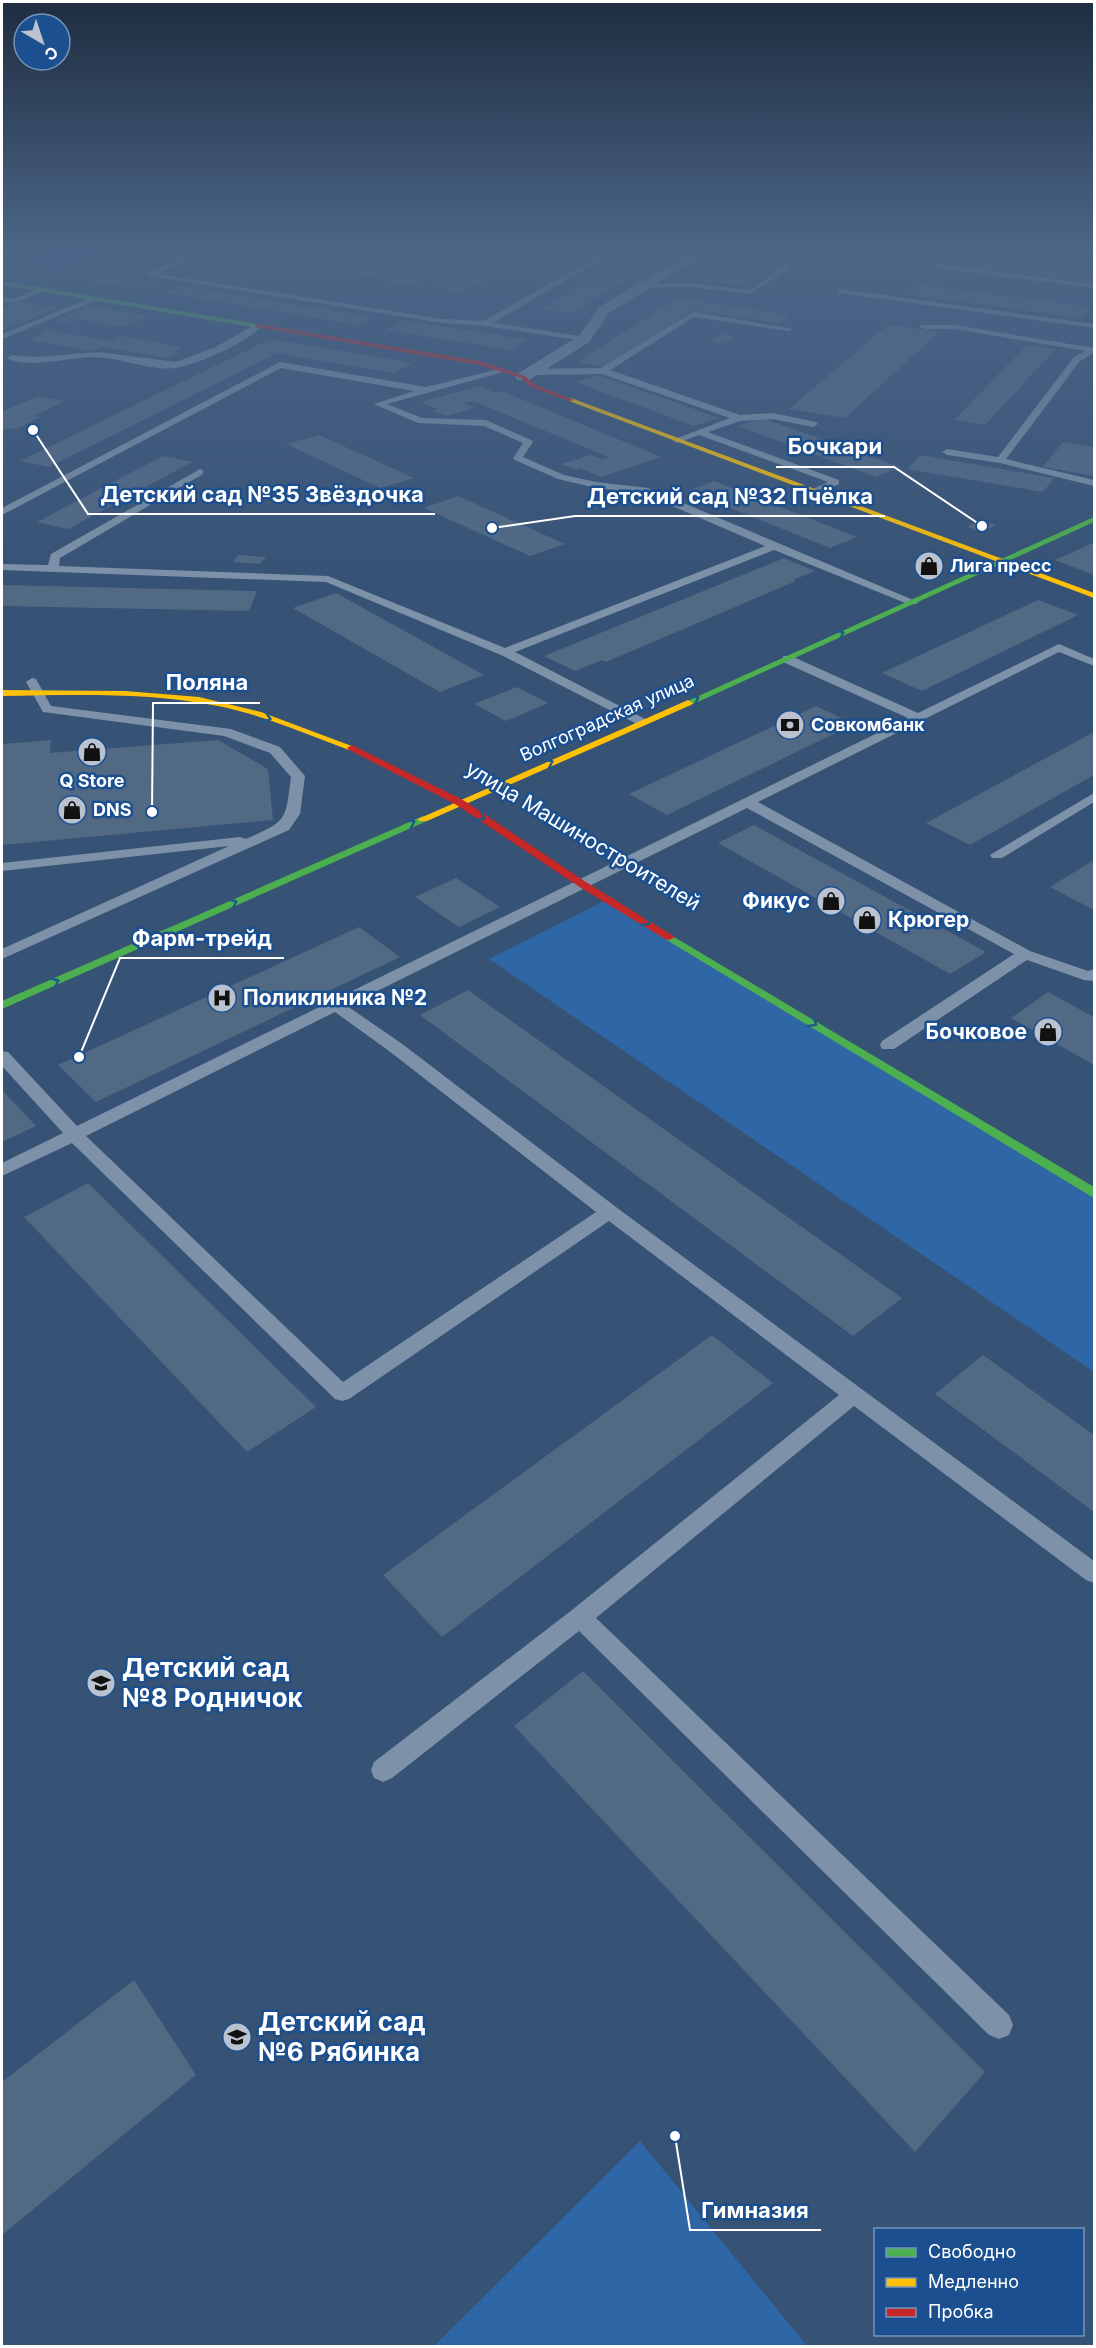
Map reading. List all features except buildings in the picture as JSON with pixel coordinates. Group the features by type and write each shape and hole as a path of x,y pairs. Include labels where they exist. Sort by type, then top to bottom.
{"main road":[{"path":"466,361 527,375 533,386 1095,596"},
{"path":"872,604 1095,507"},
{"name":"Волгоградская улица","path":"2,1005 787,659 1095,519"},
{"path":"2,681 35,687 201,700 271,718 356,749 459,802 582,884 1095,1193"},
{"path":"2,693 35,687 151,684 216,694 293,711"},
{"path":"601,721 644,703"},
{"name":"улица Машиностроителей","path":"439,792 457,784 494,806"},
{"path":"417,802 439,792"}],"street":[{"path":"527,375 550,361"}],"lane":[{"path":"149,361 175,365 188,361"},
{"path":"603,371 619,361"},
{"path":"1000,460 1076,361"},
{"path":"2,512 17,499 280,365 426,390"},
{"path":"500,370 378,404 421,421 486,423 528,441 518,458 561,477 596,485 644,490 912,602"},
{"path":"527,375 603,371 739,418"},
{"path":"677,440 739,418 773,416 813,424"},
{"path":"702,433 836,482 815,492"},
{"path":"947,452 1000,460 1095,483"},
{"path":"53,568 54,556 200,472"},
{"path":"505,652 774,546"},
{"path":"2,567 328,579 505,652 641,722"},
{"path":"2,1170 1059,648 1095,663"},
{"path":"787,659 918,718"},
{"path":"2,954 284,827 293,814 298,776 275,750 226,732 47,709 35,687"},
{"path":"997,855 1095,797"},
{"path":"747,802 1025,954 1093,977"},
{"path":"2,867 257,840"},
{"path":"888,1045 1025,954"},
{"path":"336,1005 395,1047 609,1212 853,1395 1095,1573"},
{"path":"2,1056 74,1134 342,1393 609,1212"},
{"path":"383,1770 580,1617 853,1395"},
{"path":"580,1617 999,2025"}],"shaded area":[{"path":"608,899 1094,1197 1094,1372 489,959"},
{"path":"640,2141 807,2346 434,2346"}],"traffic: fast":[{"path":"688,703 1094,519"},
{"path":"2,1005 423,819"},
{"path":"669,937 1094,1193"}],"traffic: slow":[{"path":"571,400 1094,596"},
{"path":"2,693 125,693 199,700 258,714 352,748"},
{"path":"423,819 688,703"}],"traffic: jam":[{"path":"465,361 523,377 533,386 571,400"},
{"path":"352,748 459,802 582,884 669,937"}],"place":[{"name":"Детский сад №35 Звёздочка","path":"33,430"},
{"name":"Бочкари","path":"982,526"},
{"name":"Детский сад №32 Пчёлка","path":"492,528"},
{"name":"Лига пресс","path":"929,566"},
{"name":"Совкомбанк","path":"790,725"},
{"name":"Q Store","path":"92,752"},
{"name":"DNS","path":"72,810"},
{"name":"Поляна","path":"152,812"},
{"name":"Фикус","path":"831,901"},
{"name":"Крюгер","path":"867,920"},
{"name":"Поликлиника №2","path":"222,998"},
{"name":"Бочковое","path":"1048,1032"},
{"name":"Фарм-трейд","path":"79,1057"},
{"name":"Детский сад №8 Родничок","path":"101,1683"},
{"name":"Детский сад №6 Рябинка","path":"237,2037"},
{"name":"Гимназия","path":"675,2136"}]}
